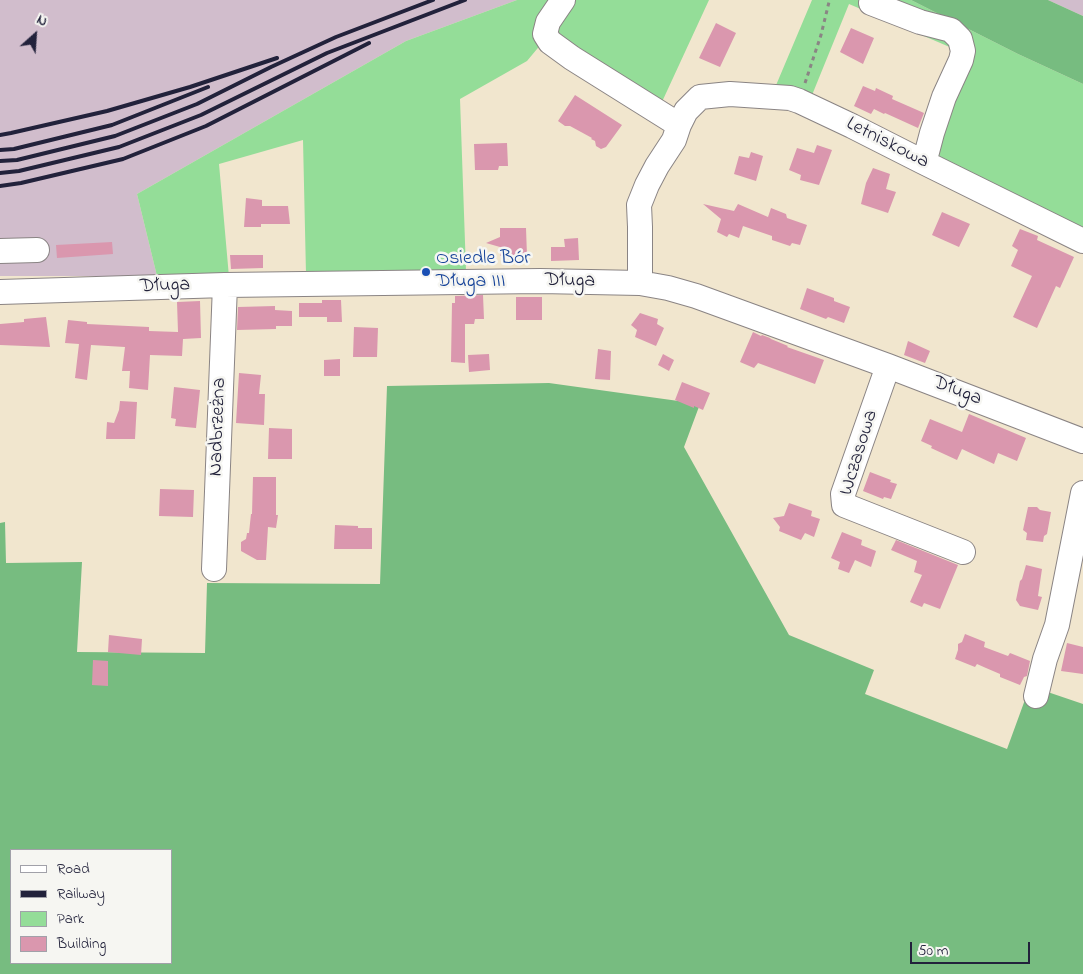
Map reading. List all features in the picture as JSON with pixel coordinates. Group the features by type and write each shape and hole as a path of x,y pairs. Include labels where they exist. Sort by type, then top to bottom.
{"street":[{"path":"563,0 548,22 544,34 550,42 572,58 682,118 674,140 647,184 639,206 640,283"},
{"path":"871,4 920,22 951,30 960,39 963,51 961,60 944,97 923,162"},
{"name":"Letniskowa","path":"682,118 700,97 730,94 790,98 852,126 1083,241"},
{"path":"0,251 37,250"},
{"name":"Długa","path":"0,292 225,285 540,281 640,283 696,296 888,366 1083,441"},
{"name":"Nadbrzeżna","path":"214,569 225,285"},
{"name":"Wczasowa","path":"888,366 843,494 844,505 963,552"},
{"path":"1036,696 1045,659 1057,625 1083,493"}],"path":[{"path":"799,101 821,35 830,0"}],"shaded area":[{"path":"0,0 517,0 406,41 137,194 157,276 0,276"},
{"path":"1048,0 1083,0 1083,16"}],"green space":[{"path":"517,0 709,0 655,117 542,43 527,61 460,99 466,271 306,274 303,140 219,164 229,277 157,276 137,194 406,41"},
{"path":"812,0 911,0 1018,54 1083,84 1083,246 909,163 959,51 849,4 810,100 774,90"},
{"path":"911,0 1048,0 1083,16 1083,84 1018,54"},
{"path":"549,383 700,404 684,447 789,635 874,670 865,694 1007,749 1030,686 1083,704 1083,974 0,974 0,523 5,522 6,563 82,562 77,652 205,653 207,583 380,584 387,386"}],"building":[{"path":"716,23 736,33 720,67 699,58"},
{"path":"851,28 874,38 863,64 840,52"},
{"path":"863,86 875,91 876,88 893,96 892,99 924,113 918,128 874,109 871,114 854,106"},
{"path":"575,95 622,125 606,147 601,149 596,146 592,138 558,121"},
{"path":"507,143 508,166 499,166 498,170 475,170 474,144"},
{"path":"817,145 832,150 819,185 800,180 801,175 789,170 797,148 814,153"},
{"path":"751,152 763,156 756,181 734,174 739,156 749,158"},
{"path":"873,168 890,174 886,189 896,192 888,213 861,204 866,183"},
{"path":"246,198 262,200 262,206 288,206 290,224 261,224 261,227 244,227"},
{"path":"703,204 734,211 738,204 768,217 771,208 786,214 787,218 807,225 800,245 792,243 790,246 772,240 772,236 743,226 739,238 729,234 727,237 717,232 721,219"},
{"path":"942,212 970,224 959,247 932,235"},
{"path":"500,228 526,228 527,256 500,256 500,247 486,243 500,237"},
{"path":"1020,229 1038,236 1037,240 1074,257 1060,288 1056,286 1037,328 1013,317 1032,276 1011,266 1018,250 1012,246"},
{"path":"578,238 579,260 551,261 551,247 565,247 564,239"},
{"path":"112,242 113,254 57,258 56,245"},
{"path":"230,255 263,255 263,268 231,269"},
{"path":"807,288 834,298 834,301 850,307 844,323 828,317 826,319 800,309"},
{"path":"483,295 484,319 475,319 474,324 465,324 465,363 451,362 452,303 455,303 455,296"},
{"path":"516,297 542,297 542,320 516,320"},
{"path":"322,300 341,300 342,322 327,322 327,317 299,317 299,303 322,303"},
{"path":"200,301 201,338 183,339 182,356 150,355 148,390 129,388 130,371 122,371 125,347 91,345 87,380 75,378 79,344 65,343 68,320 87,322 87,324 149,327 149,331 178,332 177,302"},
{"path":"275,306 275,310 292,311 292,326 276,326 276,329 237,330 238,307"},
{"path":"640,313 658,319 657,324 664,328 656,346 635,337 637,330 631,325"},
{"path":"46,317 50,347 0,345 0,324 24,322 24,319"},
{"path":"354,327 378,328 377,357 353,357"},
{"path":"753,332 824,360 815,384 758,363 754,368 740,362"},
{"path":"908,341 930,351 925,363 904,355"},
{"path":"598,349 611,351 610,380 595,379"},
{"path":"489,354 490,370 469,372 468,355"},
{"path":"663,354 674,360 669,371 658,365"},
{"path":"340,359 340,376 324,376 324,360"},
{"path":"239,373 261,375 259,394 265,394 264,425 236,423"},
{"path":"682,382 710,393 703,410 675,400"},
{"path":"174,387 200,390 196,428 175,426 176,419 171,418"},
{"path":"120,401 137,402 135,439 106,439 107,422 114,423"},
{"path":"969,414 1026,438 1017,461 998,453 994,464 962,449 957,460 931,448 932,446 921,441 930,419 962,432"},
{"path":"269,428 292,429 292,459 268,459"},
{"path":"870,472 897,484 891,499 884,497 883,499 863,491"},
{"path":"253,477 276,477 276,515 278,515 276,528 268,527 266,560 257,560 241,551 241,542 246,539 247,533 249,533 252,514"},
{"path":"160,489 194,490 193,517 159,516"},
{"path":"789,503 812,511 811,516 820,519 814,537 805,533 801,540 779,531 780,527 773,518 784,516"},
{"path":"1028,507 1037,507 1040,510 1051,512 1047,534 1044,536 1043,542 1026,540 1027,533 1023,530"},
{"path":"335,525 372,528 372,549 334,549"},
{"path":"842,532 862,540 861,545 876,551 871,567 855,560 849,573 838,569 840,562 831,558"},
{"path":"896,540 958,565 940,609 924,603 922,607 910,602 922,575 914,572 917,561 891,550"},
{"path":"1026,565 1042,569 1038,596 1042,597 1038,610 1020,606 1016,600"},
{"path":"965,634 985,642 984,647 1008,656 1010,653 1030,661 1027,676 1024,677 1020,685 1000,677 1000,674 977,664 975,667 955,659 958,644 962,642"},
{"path":"109,635 142,639 141,655 108,652"},
{"path":"1067,643 1083,647 1083,674 1061,671"},
{"path":"93,660 108,661 108,686 92,685"}],"railway":[{"path":"0,161 17,160 115,136 197,104 336,37 433,0"},
{"path":"0,173 19,171 119,147 201,115 327,53 465,0"},
{"path":"0,186 21,183 123,159 206,126 369,43"},
{"path":"0,135 107,111 190,87 277,58"},
{"path":"0,150 14,149 112,125 208,87"}],"place":[{"name":"Osiedle Bór Długa III","path":"426,272"}]}
